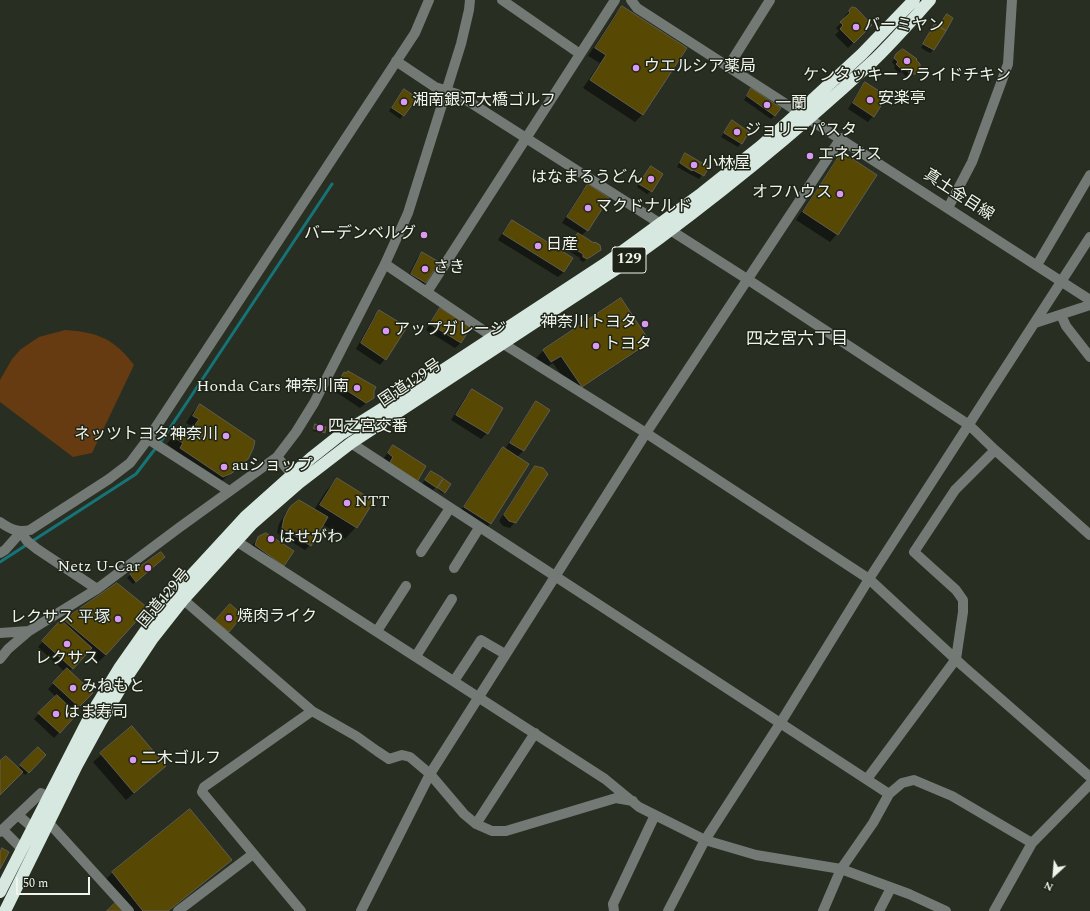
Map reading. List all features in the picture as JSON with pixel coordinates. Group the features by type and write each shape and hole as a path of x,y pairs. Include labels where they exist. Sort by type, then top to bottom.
{"highway":[{"name":"国道129号","path":"804,115 914,0"},
{"name":"国道129号","path":"0,892 90,716 120,667 146,630 232,538 245,516 296,479 350,444 606,263 665,227 755,150 804,115 873,61 930,0"},
{"name":"国道129号","path":"296,479 340,435 426,381 497,340"},
{"name":"国道129号","path":"5,911 100,723 129,674 179,596"}],"street":[{"path":"0,522 9,528 21,532 30,530 130,464 148,439 415,33 429,0"},
{"path":"0,659 29,631 97,589 229,491 278,457 301,426 385,264 408,213 447,91 465,28 470,0"},
{"path":"502,0 580,54"},
{"path":"427,292 615,0"},
{"name":"真土金目線","path":"631,0 637,8 841,138 1090,300"},
{"path":"728,66 770,0"},
{"path":"948,208 972,162 1008,64 1012,0"},
{"path":"396,60 435,87 457,94 747,279 969,425 1090,535"},
{"path":"361,911 430,774 646,433 841,138"},
{"path":"1037,265 1090,175"},
{"path":"668,911 705,840 781,722 869,579 1090,237"},
{"path":"385,264 497,340 646,433 869,579 956,659 1090,777"},
{"path":"1035,324 1090,305"},
{"path":"1061,315 1066,326 1090,357"},
{"path":"148,439 229,491"},
{"path":"350,444 781,722 889,794"},
{"path":"867,779 956,659 963,612 962,600 956,590 914,552 955,490 995,450"},
{"path":"278,457 296,479"},
{"path":"421,552 450,508"},
{"path":"454,568 480,528"},
{"path":"21,532 27,541 37,549 97,589"},
{"path":"0,553 5,550 21,532"},
{"path":"232,538 604,778 639,807 705,840 756,856 841,869 909,894 946,911"},
{"path":"377,631 406,586"},
{"path":"179,596 312,711 356,736 389,759 402,755 410,756 430,774 464,814 476,824 492,831 506,831 616,798 633,801"},
{"path":"416,656 452,599"},
{"path":"0,633 29,631"},
{"path":"454,681 481,640 505,654"},
{"path":"301,911 202,792 204,787 312,711"},
{"path":"476,824 534,733"},
{"path":"823,911 841,869 873,824 889,794 902,783 914,780 952,796 1032,843"},
{"path":"994,911 1032,843 1090,784"},
{"path":"22,849 1,831 41,793 48,797"},
{"path":"18,815 33,828"},
{"path":"614,911 613,904 655,815"},
{"path":"49,823 129,911"},
{"path":"178,911 253,854"},
{"path":"879,911 891,888"}],"shaded area":[{"path":"65,330 87,333 104,338 127,356 134,365 92,453 73,457 0,402 0,380 12,359 21,349 39,337"}],"building":[{"name":"ウエルシア薬局","path":"622,6 687,48 643,115 590,80 606,55 595,48"},
{"name":"バーミヤン","path":"852,7 856,8 872,25 854,43 840,29 843,25 840,22 850,13 849,11"},
{"path":"947,14 953,18 946,31 939,26"},
{"path":"935,24 946,31 934,50 923,44"},
{"name":"ケンタッキーフライドチキン","path":"903,49 917,59 916,60 920,64 920,69 916,74 910,74 906,69 902,70 896,64 898,62 894,58 896,54"},
{"name":"安楽亭","path":"865,82 887,96 874,117 853,103"},
{"name":"一蘭","path":"751,88 781,108 775,116 747,96"},
{"path":"404,89 417,98 404,116 392,108"},
{"name":"ジョリーパスタ","path":"732,120 749,132 742,144 724,133"},
{"name":"オフハウス","path":"842,152 877,175 838,235 803,212"},
{"name":"小林屋","path":"685,153 709,167 704,176 693,170 692,171 680,163"},
{"name":"はなまるうどん","path":"651,166 663,174 652,192 639,184"},
{"name":"マクドナルド","path":"588,184 609,198 588,231 567,217"},
{"name":"日産","path":"512,220 573,258 564,272 503,234"},
{"name":"日産","path":"578,233 600,245 601,250 587,259 583,257 583,254 570,246"},
{"path":"422,252 439,262 426,283 411,274"},
{"name":"トヨタ","path":"621,298 650,342 582,387 561,356 551,362 543,350"},
{"path":"440,308 471,327 461,343 430,324"},
{"name":"アップガレージ","path":"379,310 407,327 386,360 361,343"},
{"path":"348,371 376,387 374,391 374,398 366,403 337,384 344,372 346,373"},
{"path":"472,389 503,408 488,434 456,415"},
{"path":"536,401 550,410 524,451 510,443"},
{"path":"200,404 255,441 248,459 232,473 223,477 180,448 183,443 173,437 179,428 189,434 199,419 193,416"},
{"name":"四之宮交番","path":"315,424 326,427 325,433 314,429"},
{"path":"393,445 426,466 417,482 389,464 393,457 388,453"},
{"path":"503,447 529,464 491,524 464,507"},
{"path":"535,466 543,468 548,474 516,523 509,521 504,515"},
{"path":"431,471 443,478 437,488 425,480"},
{"name":"NTT","path":"337,478 374,501 357,528 320,505"},
{"path":"444,479 451,484 445,493 438,488"},
{"path":"299,500 328,517 311,546 282,528 284,518 290,507"},
{"path":"266,533 294,551 284,566 255,545 258,537"},
{"path":"161,552 165,557 136,582 130,574"},
{"path":"117,583 148,608 106,655 64,620"},
{"name":"焼肉ライク","path":"230,604 243,615 229,632 215,621"},
{"name":"レクサス","path":"61,620 92,648 73,669 42,641"},
{"name":"みねもと","path":"67,668 93,693 79,707 53,683"},
{"path":"57,695 77,714 60,733 38,713"},
{"name":"二木ゴルフ","path":"132,726 166,766 134,793 100,753"},
{"path":"38,747 46,755 29,773 20,765"},
{"path":"6,756 23,772 0,795 0,761"},
{"path":"190,809 232,860 168,911 143,911 112,872"},
{"path":"2,848 9,852 0,869 0,853"},
{"path":"116,902 125,911 107,911"}],"waterway":[{"path":"160,443 332,184"},
{"path":"0,562 136,474 155,449"}],"place":[{"name":"バーミヤン","path":"856,27"},
{"name":"ケンタッキーフライドチキン","path":"907,61"},
{"name":"ウエルシア薬局","path":"636,68"},
{"name":"安楽亭","path":"870,100"},
{"name":"湘南銀河大橋ゴルフ","path":"404,102"},
{"name":"一蘭","path":"767,105"},
{"name":"ジョリーパスタ","path":"737,132"},
{"name":"エネオス","path":"810,156"},
{"name":"小林屋","path":"694,165"},
{"name":"はなまるうどん","path":"651,179"},
{"name":"オフハウス","path":"840,194"},
{"name":"マクドナルド","path":"588,208"},
{"name":"バーデンベルグ","path":"424,235"},
{"name":"日産","path":"538,246"},
{"name":"さき","path":"425,269"},
{"name":"神奈川トヨタ","path":"645,324"},
{"name":"アップガレージ","path":"386,331"},
{"name":"トヨタ","path":"596,346"},
{"name":"Honda Cars 神奈川南","path":"357,388"},
{"name":"四之宮交番","path":"320,428"},
{"name":"ネッツトヨタ神奈川","path":"226,436"},
{"name":"auショップ","path":"224,467"},
{"name":"NTT","path":"347,503"},
{"name":"はせがわ","path":"271,539"},
{"name":"Netz U-Car","path":"148,568"},
{"name":"焼肉ライク","path":"229,618"},
{"name":"レクサス 平塚","path":"118,619"},
{"name":"レクサス","path":"67,644"},
{"name":"みねもと","path":"73,688"},
{"name":"はま寿司","path":"56,714"},
{"name":"二木ゴルフ","path":"133,760"}],"district":[{"name":"四之宮六丁目","path":"797,341"}]}
